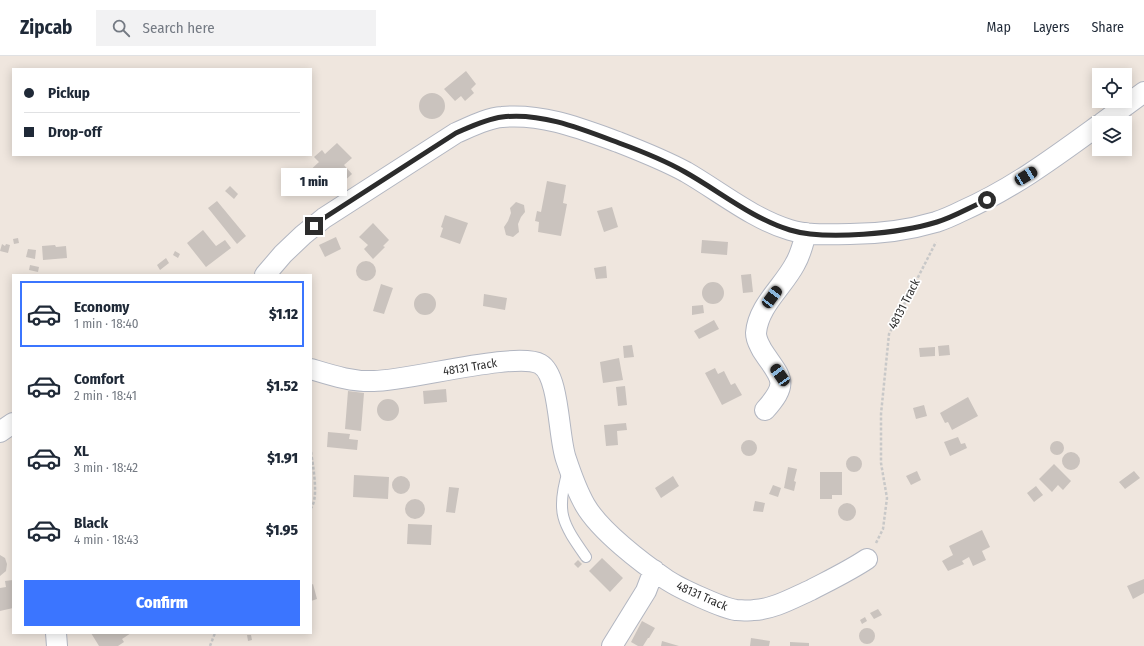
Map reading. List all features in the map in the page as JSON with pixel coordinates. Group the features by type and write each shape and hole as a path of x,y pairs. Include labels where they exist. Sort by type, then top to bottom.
{"street":[{"path":"1111,116 1144,92"},
{"path":"266,274 283,254 324,218 456,133 477,124 500,117 524,116 554,121 590,132 650,154 684,171 769,222 791,230 819,235 858,234 904,230 938,222 987,200 1039,168 1092,130"},
{"path":"765,410 775,399 780,390 781,383 780,375 758,342 756,334 758,325 761,313 795,265 801,253 806,233"},
{"name":"48131 Track","path":"312,369 353,380 374,382 400,379 489,363 517,360 532,361 542,364 549,372 554,384 565,457 585,505 601,527 628,550 668,580 734,610 754,610 774,606 844,573 867,559"},
{"path":"0,432 12,424"},
{"path":"612,646 646,590 654,570"},
{"path":"56,634 57,646"}],"lane":[{"path":"569,467 563,486 563,521 586,557"}],"path":[{"name":"48131 Track","path":"867,559 883,529 887,498 881,463 881,414 889,334 936,241 938,222"},
{"path":"312,462 314,504 312,507"},
{"path":"210,646 216,634"}],"building":[{"path":"466,71 476,84 471,89 474,93 465,101 461,96 455,101 444,89"},
{"path":"432,93 441,97 445,106 441,115 432,119 423,115 419,106 423,97"},
{"path":"337,143 352,158 344,165 352,174 341,184 336,179 330,184 333,187 323,196 304,176 319,162 314,157 322,150 325,154"},
{"path":"547,181 566,185 563,203 567,204 561,236 538,232 539,222 535,221 537,211 541,212"},
{"path":"230,186 238,194 234,199 225,191"},
{"path":"217,201 246,236 237,244 208,208"},
{"path":"516,202 524,205 525,212 518,224 519,232 513,237 506,235 504,227 511,213 510,208"},
{"path":"612,207 618,227 604,232 597,211"},
{"path":"445,215 468,223 460,244 440,237 443,228 441,227"},
{"path":"373,223 389,240 383,246 385,247 373,259 364,249 368,245 359,237"},
{"path":"203,230 216,246 225,240 231,248 206,267 187,243"},
{"path":"336,237 341,249 325,257 319,245"},
{"path":"18,238 19,243 14,244 13,239"},
{"path":"702,240 728,242 727,255 701,253"},
{"path":"2,244 5,246 6,244 10,245 8,253 0,251"},
{"path":"55,245 56,247 66,246 67,258 43,260 42,246"},
{"path":"28,249 36,250 35,259 26,257"},
{"path":"175,251 180,254 178,258 173,255"},
{"path":"166,258 169,263 160,270 157,265"},
{"path":"366,261 373,264 376,271 373,278 366,281 359,278 356,271 359,264"},
{"path":"30,265 39,267 38,272 29,270"},
{"path":"606,266 607,278 596,279 594,268"},
{"path":"751,274 753,292 743,293 741,275"},
{"path":"713,282 721,285 724,293 721,301 713,304 705,301 702,293 705,285"},
{"path":"381,284 393,288 384,314 373,311"},
{"path":"425,293 433,296 436,304 433,312 425,315 417,312 414,304 417,296"},
{"path":"484,294 507,298 505,310 483,306"},
{"path":"703,305 704,313 692,315 692,306"},
{"path":"714,320 719,329 699,339 694,331"},
{"path":"632,345 634,357 624,358 623,346"},
{"path":"949,345 950,355 939,356 938,346"},
{"path":"935,347 935,356 920,357 919,348"},
{"path":"619,358 623,380 603,383 600,362"},
{"path":"715,368 718,374 724,371 731,385 735,383 742,395 722,405 705,373"},
{"path":"625,386 627,405 618,406 616,387"},
{"path":"446,389 447,402 424,404 423,391"},
{"path":"348,391 364,393 361,431 345,429"},
{"path":"968,397 978,416 952,430 948,422 945,423 940,413"},
{"path":"388,399 396,402 399,410 396,418 388,421 380,418 377,410 380,402"},
{"path":"924,405 927,416 916,419 913,408"},
{"path":"626,423 627,430 617,431 618,445 606,446 604,425"},
{"path":"328,432 350,434 349,439 358,440 357,450 327,447"},
{"path":"958,437 961,444 965,443 967,448 950,456 944,442"},
{"path":"746,440 752,440 757,445 755,454 752,456 746,456 741,451 741,445"},
{"path":"1057,441 1062,443 1064,448 1062,453 1057,455 1052,453 1050,448 1052,443"},
{"path":"1067,452 1075,452 1080,457 1078,468 1075,470 1067,470 1062,465 1062,457"},
{"path":"854,456 860,458 862,464 860,470 854,472 848,470 846,464 848,458"},
{"path":"1054,464 1071,481 1063,490 1058,485 1052,492 1039,479"},
{"path":"788,467 797,469 794,481 796,482 794,491 784,488"},
{"path":"917,471 921,480 911,485 906,476"},
{"path":"1134,471 1140,478 1125,489 1119,482"},
{"path":"820,472 842,472 842,495 832,495 832,499 820,499"},
{"path":"354,475 389,477 388,499 353,497"},
{"path":"401,476 407,479 410,485 407,491 401,494 395,491 392,485 395,479"},
{"path":"673,476 679,486 661,498 655,488"},
{"path":"773,485 781,488 778,497 769,494"},
{"path":"1036,486 1043,495 1034,502 1027,493"},
{"path":"449,487 459,488 455,513 446,512"},
{"path":"415,499 422,502 425,509 422,516 415,519 408,516 405,509 408,502"},
{"path":"755,501 765,503 763,512 753,511"},
{"path":"843,503 851,503 856,508 854,519 851,521 843,521 838,516 838,508"},
{"path":"408,524 432,525 431,545 407,544"},
{"path":"982,530 990,547 982,551 986,560 973,566 969,557 962,561 964,564 948,571 942,561 953,555 949,546"},
{"path":"0,555 5,558 7,564 6,571 0,576"},
{"path":"602,558 623,578 610,592 589,571"},
{"path":"578,560 582,564 578,568 574,564"},
{"path":"1144,579 1144,593 1133,599 1127,586"},
{"path":"12,580 12,608 0,611 0,588 6,587 5,581"},
{"path":"312,584 317,599 312,601"},
{"path":"878,609 882,615 874,619 870,613"},
{"path":"865,617 867,621 862,624 860,620"},
{"path":"642,621 655,628 643,646 638,646 631,642"},
{"path":"867,628 874,633 875,636 870,643 867,644 860,639 859,636 864,629"},
{"path":"92,634 130,634 122,639 124,642 118,646 99,646"},
{"path":"247,635 251,635 252,640 248,641"},
{"path":"751,638 770,641 769,646 750,646"},
{"path":"662,641 679,646 661,646"},
{"path":"790,642 809,643 809,646 790,646"}],"route":[{"path":"314,226 324,218 456,133 477,124 500,117 524,116 554,121 590,132 650,154 684,171 769,222 791,230 819,235 858,234 904,230 938,222 987,200"}]}
